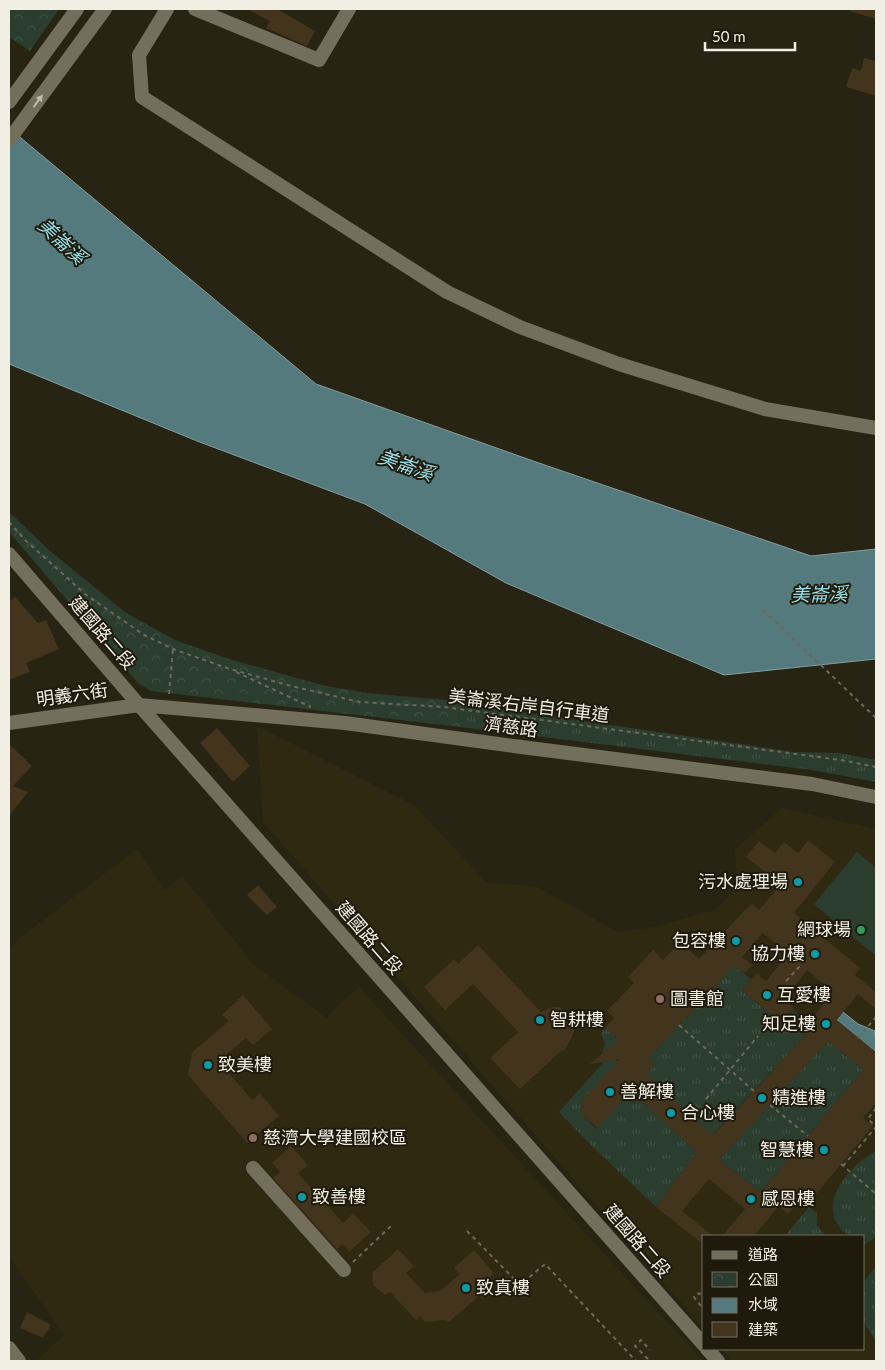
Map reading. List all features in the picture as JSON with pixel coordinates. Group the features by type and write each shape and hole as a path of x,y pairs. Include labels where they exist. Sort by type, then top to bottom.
{"street":[{"path":"9,102 77,9"},
{"path":"9,140 105,9"},
{"path":"167,9 139,55 142,97 447,292 520,327 619,364 765,409 876,428"},
{"path":"195,9 319,60 348,9"},
{"name":"建國路二段","path":"9,554 702,1343"},
{"name":"濟慈路","path":"140,705 321,720 812,784 876,796"},
{"name":"明義六街","path":"9,723 140,705"},
{"path":"253,1168 344,1270"},
{"path":"9,1348 19,1361"},
{"path":"708,1350 718,1361"}],"path":[{"path":"9,522 25,540 85,594 144,635 173,649 230,669 322,712 321,720"},
{"path":"763,610 876,718"},
{"path":"168,707 173,649"},
{"name":"美崙溪右岸自行車道","path":"230,669 360,702 444,707 840,760 876,767"},
{"path":"786,981 801,965"},
{"path":"858,1038 876,1017"},
{"path":"679,1025 754,1091"},
{"path":"706,1099 758,1036"},
{"path":"770,1105 808,1136"},
{"path":"844,1166 876,1127 868,1119 876,1108"},
{"path":"841,1164 876,1194"},
{"path":"344,1270 392,1225"},
{"path":"467,1231 520,1285 546,1264 636,1361"},
{"path":"701,1306 694,1297 699,1292 702,1295"},
{"path":"648,1359 635,1346 641,1340 650,1350"}],"shaded area":[{"path":"257,726 414,805 487,883 536,886 618,932 654,927 715,910 737,887 735,849 782,808 876,829 876,1361 732,1361 722,1350 865,1350 865,1235 702,1235 702,1327 263,822"},
{"name":"慈濟大學建國校區","path":"137,849 165,890 182,876 254,965 327,1018 334,1009 359,987 703,1361 36,1361 64,1335 9,1257 9,949 19,938"}],"green space":[{"path":"9,9 59,9 30,51 9,37"},
{"path":"9,512 50,551 126,613 175,640 232,660 322,685 366,693 459,701 460,727 151,691 138,683 9,532"},
{"path":"459,701 501,709 794,752 839,753 876,760 876,782 812,770 460,727"},
{"name":"網球場","path":"857,852 876,868 876,956 814,904"},
{"path":"734,966 751,979 742,991 782,1023 793,1010 813,1027 703,1145 634,1088 654,1065 648,1059"},
{"path":"605,1028 634,1055 602,1054 605,1043 601,1034"},
{"path":"828,1041 863,1070 761,1192 719,1160"},
{"path":"609,1056 618,1062 580,1103 584,1107 580,1112 596,1129 627,1095 634,1102 638,1098 697,1152 656,1207 559,1112"},
{"path":"876,1151 876,1235 872,1240 865,1244 865,1235 849,1235 838,1225 834,1215 833,1204 842,1182 867,1157"},
{"path":"809,1207 817,1213 817,1225 825,1235 786,1235"},
{"path":"876,1266 876,1342 865,1324 865,1281"}],"water":[{"name":"美崙溪","path":"9,128 316,384 811,556 876,549 876,659 724,675 506,583 365,504 197,441 9,364"},
{"path":"843,1012 858,1024 875,1031 876,1052 837,1020"}],"building":[{"path":"247,9 277,9 315,31 307,46 266,28 270,21"},
{"path":"849,9 876,9 876,19 849,11"},
{"path":"864,58 876,61 876,96 846,87 852,68 861,71"},
{"path":"15,597 38,623 46,620 59,649 26,663 30,672 9,680 9,602"},
{"path":"217,728 250,766 233,782 200,743"},
{"path":"9,744 32,766 13,786 28,792 9,816"},
{"path":"808,840 835,862 794,913 860,968 855,975 876,992 876,1009 858,994 837,1020 876,1052 876,1103 863,1118 873,1126 816,1194 810,1189 788,1214 779,1206 755,1235 723,1235 745,1209 709,1179 682,1211 712,1235 702,1235 702,1243 656,1207 697,1152 638,1098 634,1102 627,1095 597,1128 579,1112 584,1107 580,1103 620,1059 590,1064 618,1040 605,1028 614,1018 607,1011 634,983 628,977 653,950 663,960 680,942 699,959 752,904 759,910 781,884 746,857 759,841 775,853 784,842 798,853","holes":["763,933 788,954 766,981 756,973 742,991 783,1023 794,1008 784,1000 807,970 833,992 808,1023 813,1027 713,1135 646,1074 655,1065 648,1059 734,966 744,974 752,965 742,957","828,1041 863,1070 761,1192 719,1160"]},
{"path":"258,885 277,907 267,915 247,895"},
{"name":"智耕樓","path":"478,945 541,1012 552,1007 559,1007 571,1016 575,1024 573,1035 564,1051 562,1050 520,1089 490,1058 518,1032 473,984 445,1010 424,987 454,959 458,964"},
{"name":"致美樓","path":"243,995 272,1029 253,1045 246,1038 224,1057 228,1072 252,1100 260,1093 279,1116 247,1143 188,1075 192,1052 229,1021 222,1015"},
{"name":"致善樓","path":"291,1146 308,1165 298,1173 343,1223 353,1213 371,1232 349,1252 342,1244 337,1249 273,1178 280,1172 272,1163"},
{"name":"致真樓","path":"398,1249 414,1266 406,1273 425,1293 440,1291 460,1274 454,1268 474,1250 494,1273 489,1278 494,1283 449,1322 445,1320 425,1322 420,1316 416,1320 390,1292 385,1295 373,1285 372,1273"},
{"path":"27,1312 51,1325 43,1338 20,1328"}],"place":[{"name":"污水處理場","path":"798,882"},
{"name":"網球場","path":"861,930"},
{"name":"包容樓","path":"736,941"},
{"name":"協力樓","path":"815,954"},
{"name":"互愛樓","path":"767,995"},
{"name":"圖書館","path":"660,999"},
{"name":"智耕樓","path":"540,1020"},
{"name":"知足樓","path":"826,1024"},
{"name":"致美樓","path":"208,1065"},
{"name":"善解樓","path":"610,1092"},
{"name":"精進樓","path":"762,1098"},
{"name":"合心樓","path":"671,1113"},
{"name":"慈濟大學建國校區","path":"253,1138"},
{"name":"智慧樓","path":"824,1150"},
{"name":"致善樓","path":"302,1197"},
{"name":"感恩樓","path":"751,1199"},
{"name":"致真樓","path":"466,1288"}]}
